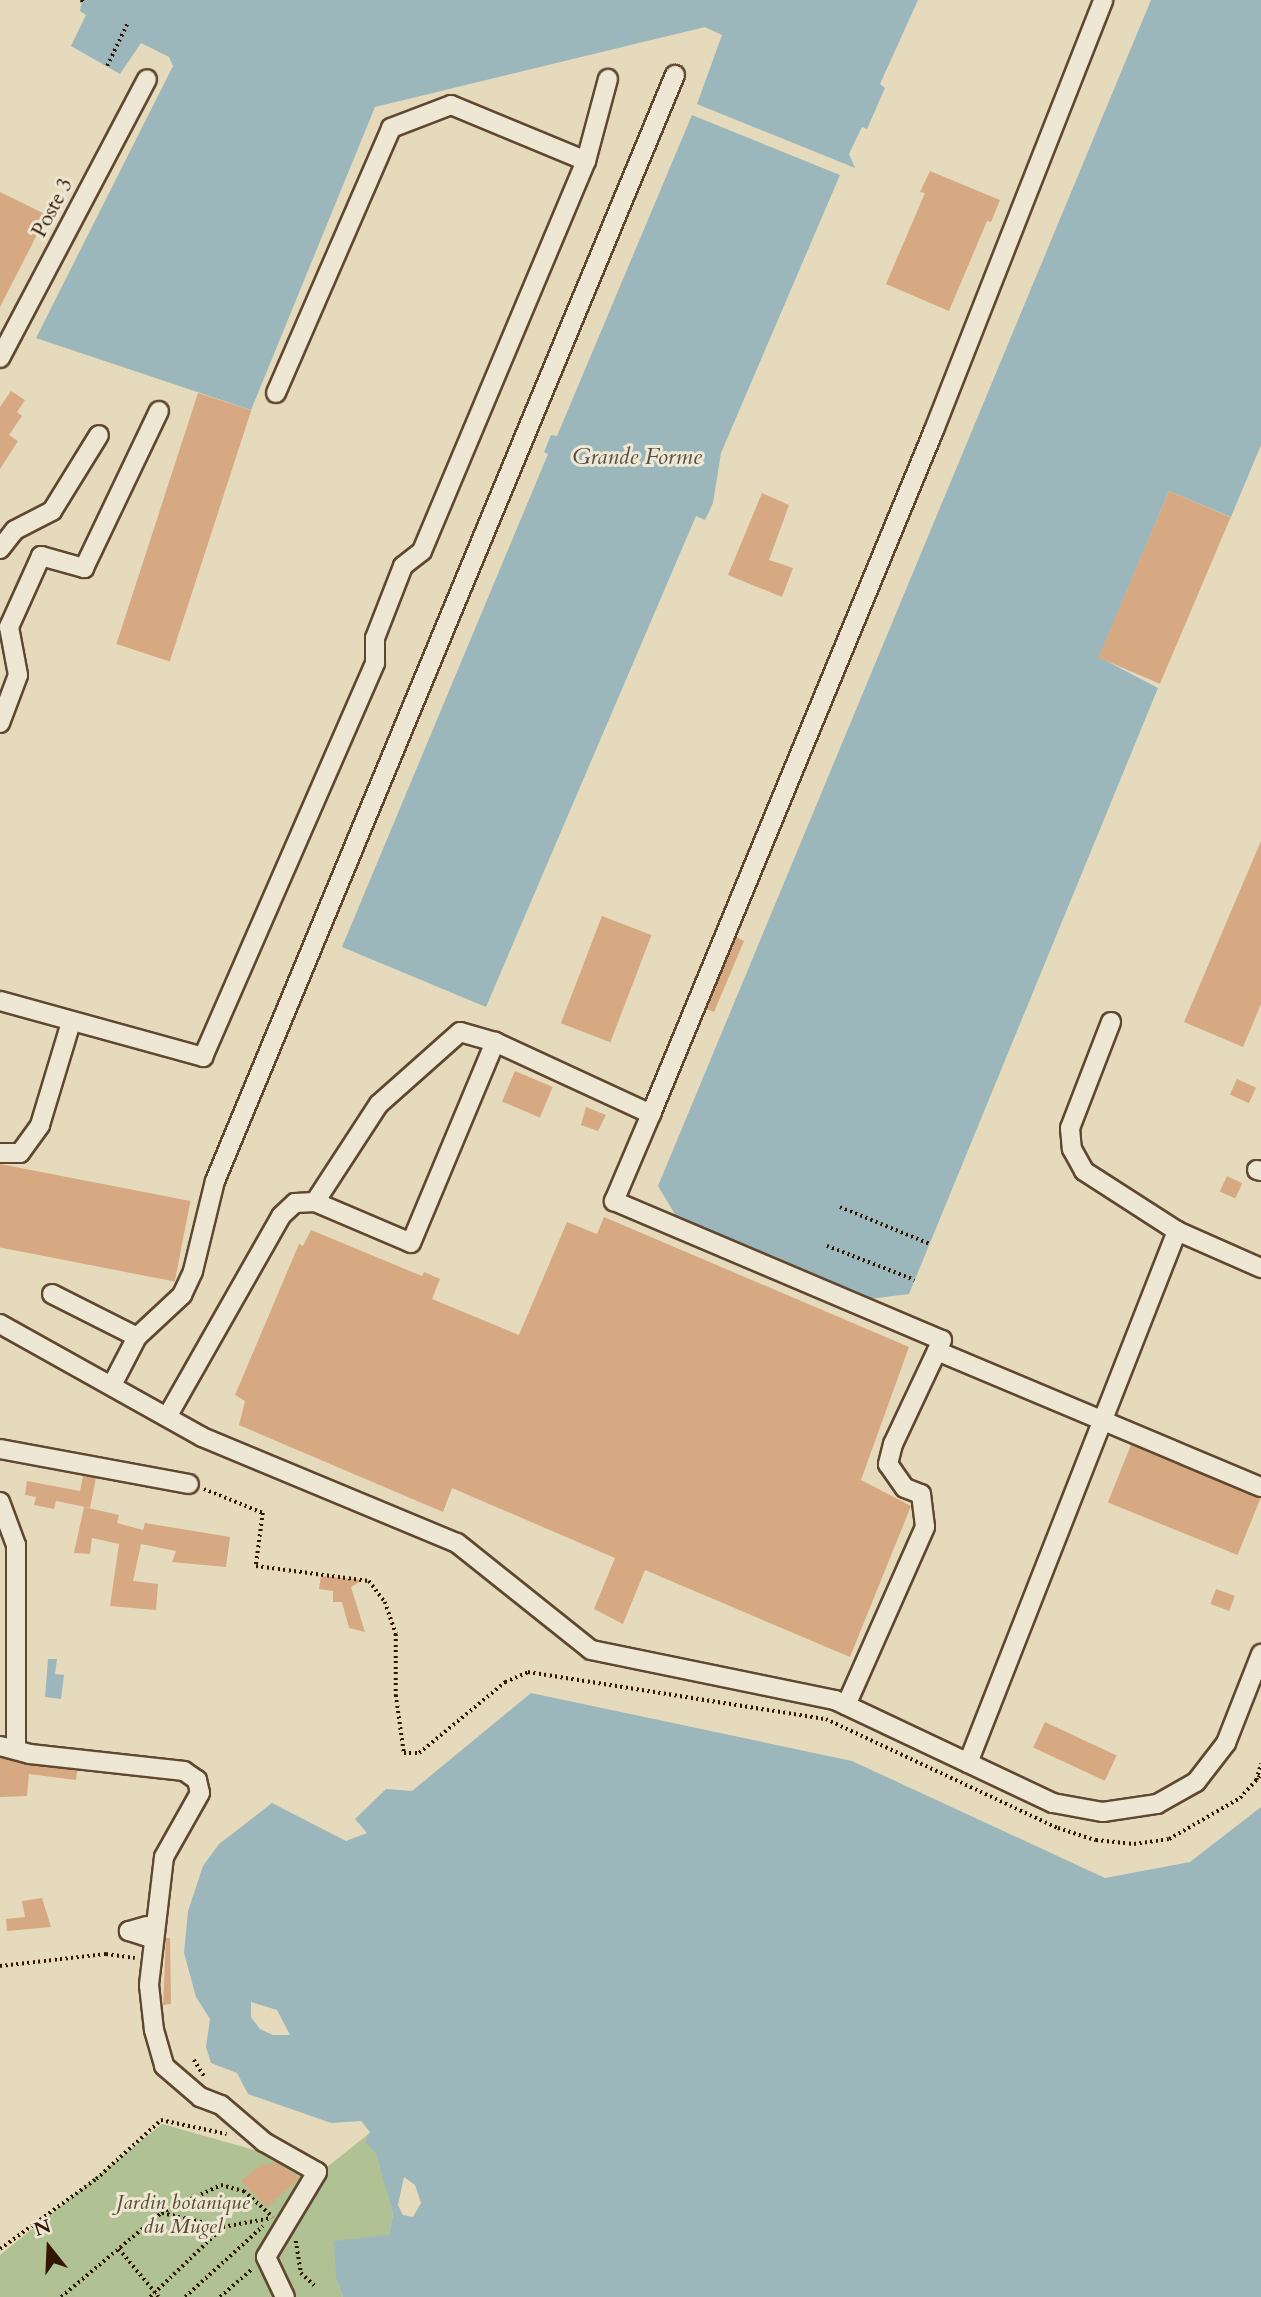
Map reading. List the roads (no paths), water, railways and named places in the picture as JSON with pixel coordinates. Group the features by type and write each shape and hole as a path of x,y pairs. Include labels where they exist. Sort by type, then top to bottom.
{"street":[{"path":"846,1705 925,1527 921,1494 905,1488 888,1464 893,1444 942,1340 614,1201 928,443 1103,0"},
{"path":"112,1385 137,1337 182,1295 193,1271 215,1181 675,75"},
{"name":"Poste 3","path":"0,358 147,79"},
{"path":"0,1001 71,1023 203,1057 375,663 375,638 403,566 422,551 586,161 608,79"},
{"path":"276,393 391,128 451,105 586,161"},
{"path":"0,723 18,675 9,627 41,556 84,568 159,411"},
{"path":"0,549 15,530 52,511 99,435"},
{"path":"1111,1022 1070,1128 1072,1149 1084,1171 1177,1231 1261,1268"},
{"path":"0,1153 20,1153 40,1125 71,1023"},
{"path":"315,1202 379,1104 460,1032 495,1042 651,1114"},
{"path":"167,1418 281,1216 295,1202 315,1202 411,1243 495,1042"},
{"path":"968,1763 1106,1422 1177,1231"},
{"path":"52,1294 137,1337"},
{"path":"0,1324 202,1437 457,1543 591,1650 846,1705 1053,1803 1103,1812 1157,1804 1196,1782 1226,1743 1261,1654"},
{"path":"937,1351 1261,1487"},
{"path":"0,1449 189,1484"},
{"path":"0,1503 16,1545 18,1576 8,1746 30,1754 184,1771 197,1780 200,1793 164,1857 158,1930 151,1959 150,1996 164,2066 200,2097 221,2105 264,2142 317,2172 307,2183 297,2225 266,2257 285,2297"}],"water":[{"path":"82,0 918,0 880,84 885,88 867,129 862,127 849,154 855,168 697,104 722,35 705,27 375,107 251,410 36,338 173,66 169,57 141,43 120,74 71,46 86,15 80,11"},
{"path":"1151,0 1261,0 1261,445 1231,517 1169,491 1099,657 1158,688 909,1294 869,1299 676,1216 658,1186"},
{"name":"Grande Forme","path":"692,115 840,175 721,453 713,503 705,520 696,516 486,1007 342,947 548,454 544,452 551,435 557,436"},
{"path":"48,1659 57,1659 55,1674 64,1675 61,1699 45,1697"},
{"path":"531,1693 852,1761 1105,1878 1190,1862 1261,1807 1261,2297 343,2297 336,2279 334,2241 389,2235 393,2214 376,2153 365,2142 370,2132 361,2121 331,2123 248,2094 237,2073 211,2063 206,2047 210,2019 196,1997 184,1953 188,1911 203,1866 219,1844 272,1803 346,1841 367,1833 355,1819 386,1789 412,1791","holes":["251,2002 277,2010 290,2035 273,2035 260,2029 251,2017","404,2177 415,2185 421,2203 413,2217 403,2215 398,2205"]}],"park label":[{"name":"Jardin botanique du Mugel","path":"183,2215"}]}
